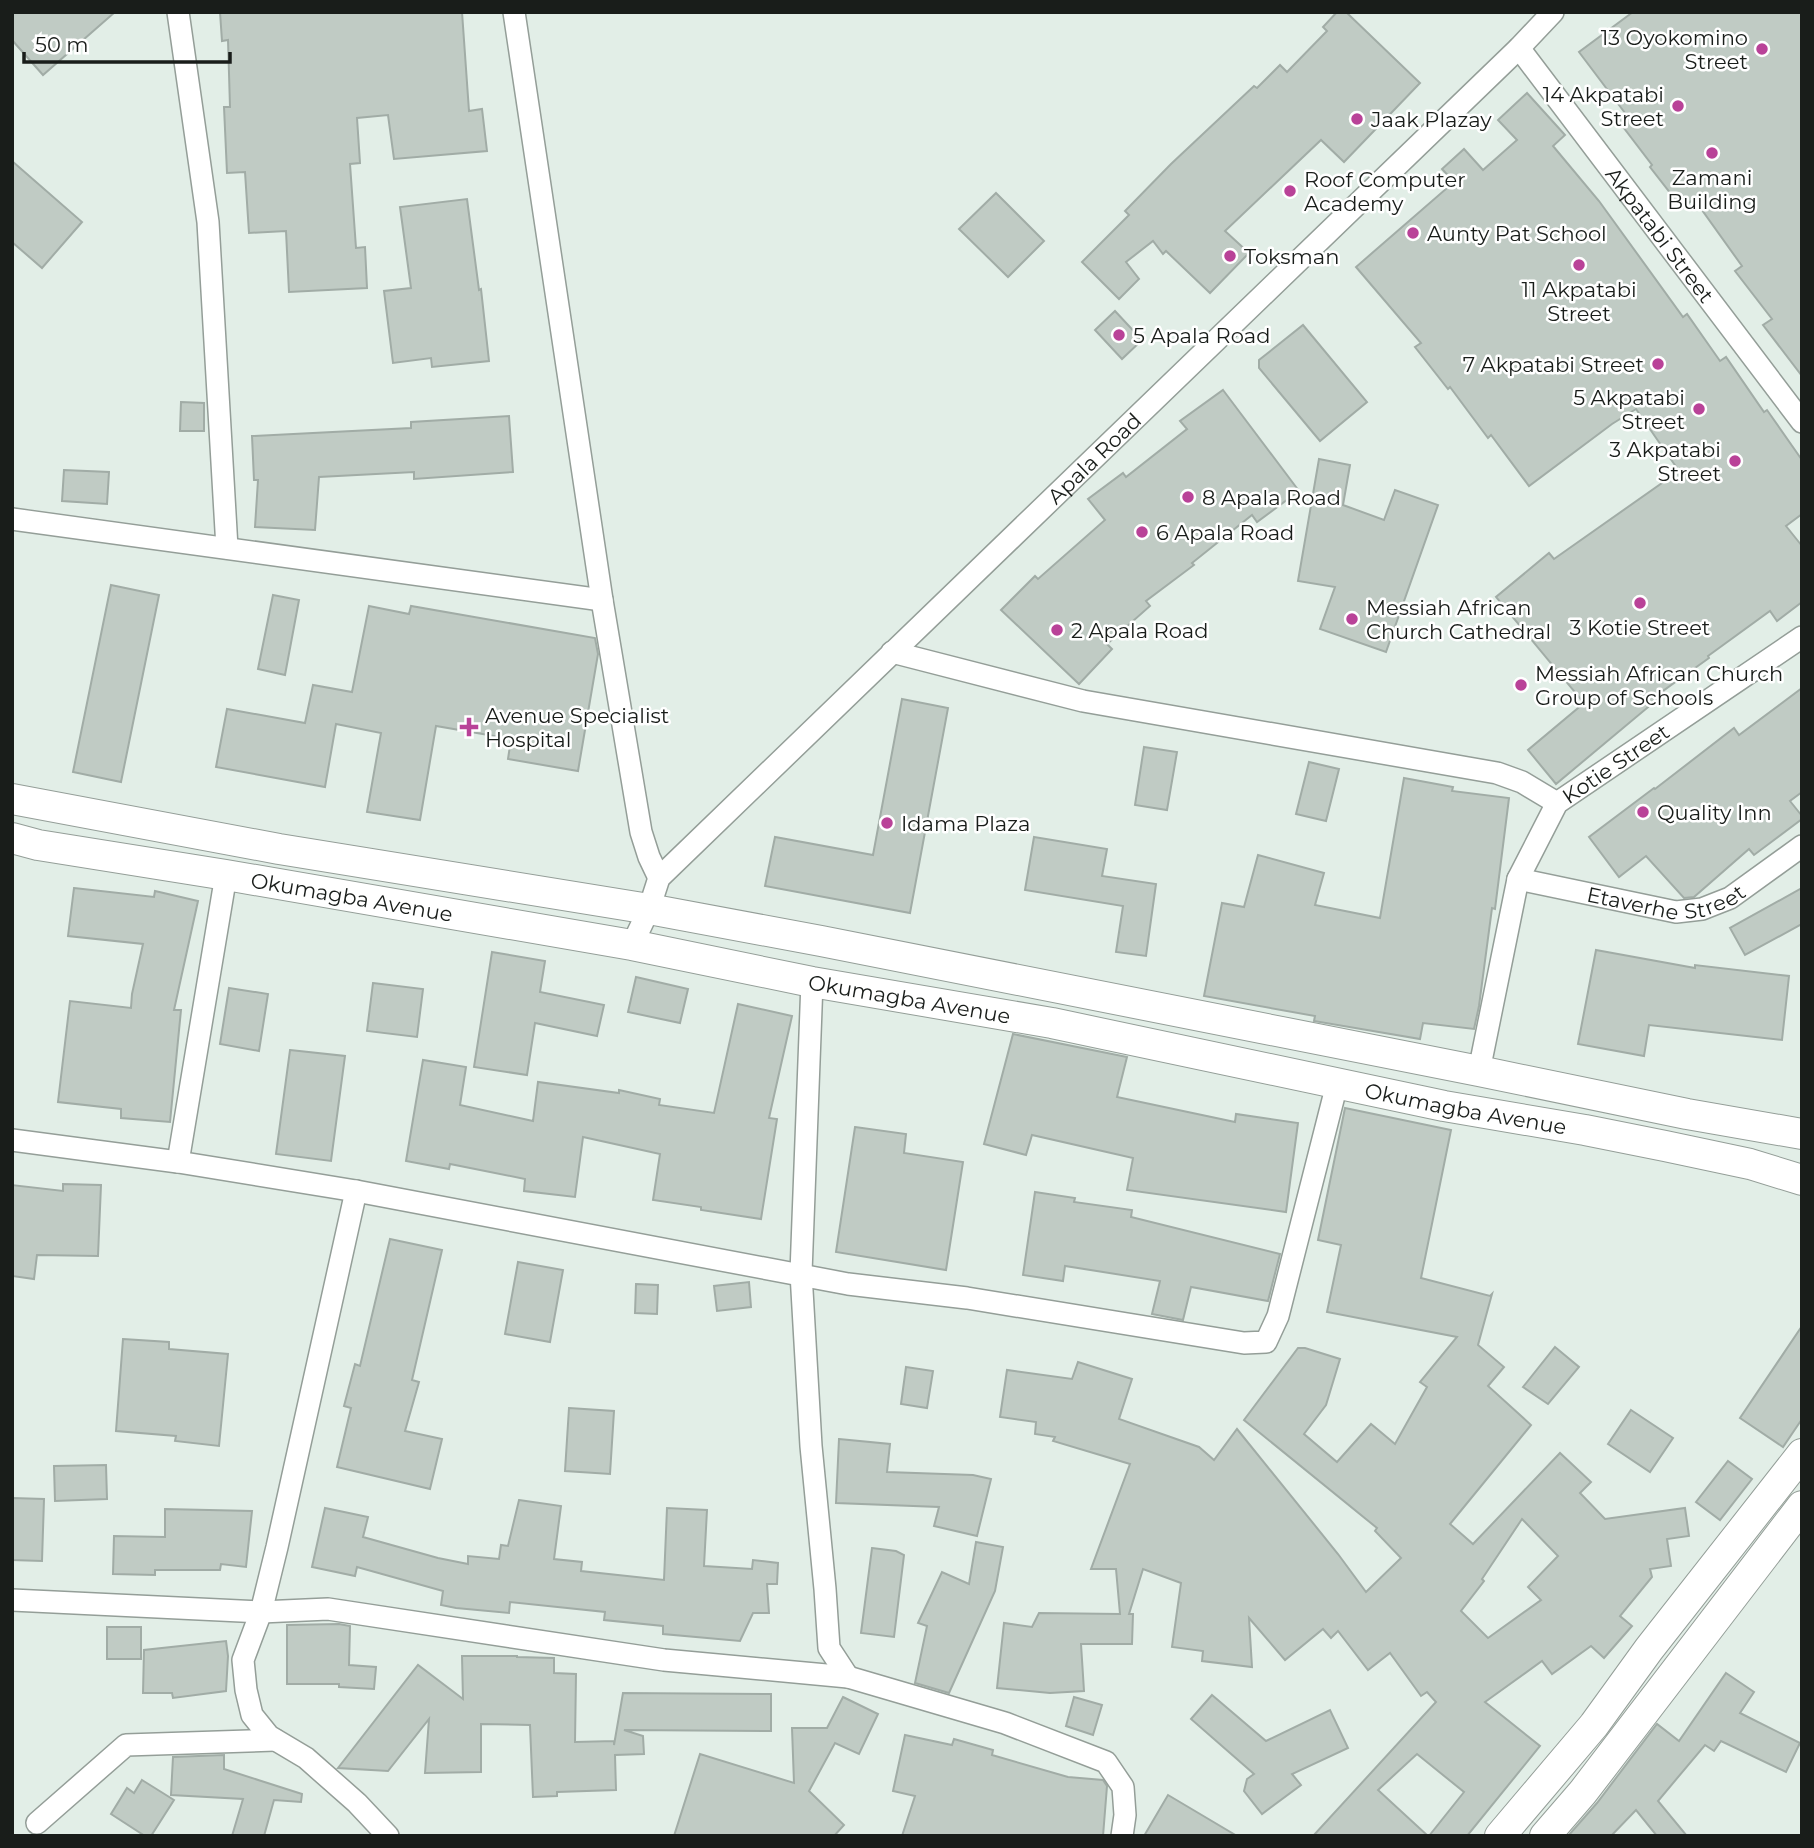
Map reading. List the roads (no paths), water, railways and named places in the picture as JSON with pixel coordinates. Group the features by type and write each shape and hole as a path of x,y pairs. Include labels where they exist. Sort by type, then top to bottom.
{"main road":[{"name":"Okumagba Avenue","path":"12,799 279,849 649,909 1802,1134"},
{"name":"Okumagba Avenue","path":"12,838 632,945 812,982 1052,1024 1444,1106 1665,1146 1750,1164 1802,1180"},
{"path":"1500,1836 1594,1725 1649,1649 1802,1454"},
{"path":"1545,1836 1583,1792 1802,1507"}],"street":[{"path":"178,12 208,222 227,548"},
{"path":"514,12 602,600 642,832 649,858 659,878"},
{"name":"Apala Road","path":"632,945 649,909 659,878 1553,12"},
{"name":"Akpatabi Street","path":"1518,48 1802,422"},
{"path":"12,519 602,600"},
{"name":"Kotie Street","path":"1479,1071 1518,879 1557,803 1802,638"},
{"path":"892,652 1083,701 1497,773 1522,782 1557,803"},
{"name":"Etaverhe Street","path":"1518,879 1676,912 1702,909 1730,898 1802,846"},
{"path":"178,1162 226,874"},
{"path":"812,982 801,1273 811,1446 829,1648 848,1677"},
{"path":"12,1140 178,1162 356,1191 848,1284 967,1298 1244,1343 1266,1342 1278,1316 1337,1084"},
{"path":"356,1191 277,1547 261,1612 243,1660 252,1715 269,1736 306,1758 357,1803 388,1836"},
{"path":"12,1600 261,1612 328,1609 664,1660 848,1677 1005,1723 1106,1762 1122,1787 1125,1815 1122,1836"},
{"path":"37,1824 126,1745 275,1740"}],"place":[{"name":"13 Oyokomino Street","path":"1762,49"},
{"name":"14 Akpatabi Street","path":"1678,106"},
{"name":"Jaak Plazay","path":"1357,119"},
{"name":"Zamani Building","path":"1712,153"},
{"name":"Roof Computer Academy","path":"1290,191"},
{"name":"Aunty Pat School","path":"1413,233"},
{"name":"Toksman","path":"1230,256"},
{"name":"11 Akpatabi Street","path":"1579,265"},
{"name":"5 Apala Road","path":"1119,335"},
{"name":"7 Akpatabi Street","path":"1658,364"},
{"name":"5 Akpatabi Street","path":"1699,409"},
{"name":"3 Akpatabi Street","path":"1735,461"},
{"name":"8 Apala Road","path":"1188,497"},
{"name":"6 Apala Road","path":"1142,532"},
{"name":"3 Kotie Street","path":"1640,603"},
{"name":"Messiah African Church Cathedral","path":"1352,619"},
{"name":"2 Apala Road","path":"1057,630"},
{"name":"Messiah African Church Group of Schools","path":"1521,685"},
{"name":"Avenue Specialist Hospital","path":"469,727"},
{"name":"Quality Inn","path":"1643,812"},
{"name":"Idama Plaza","path":"887,823"}]}
